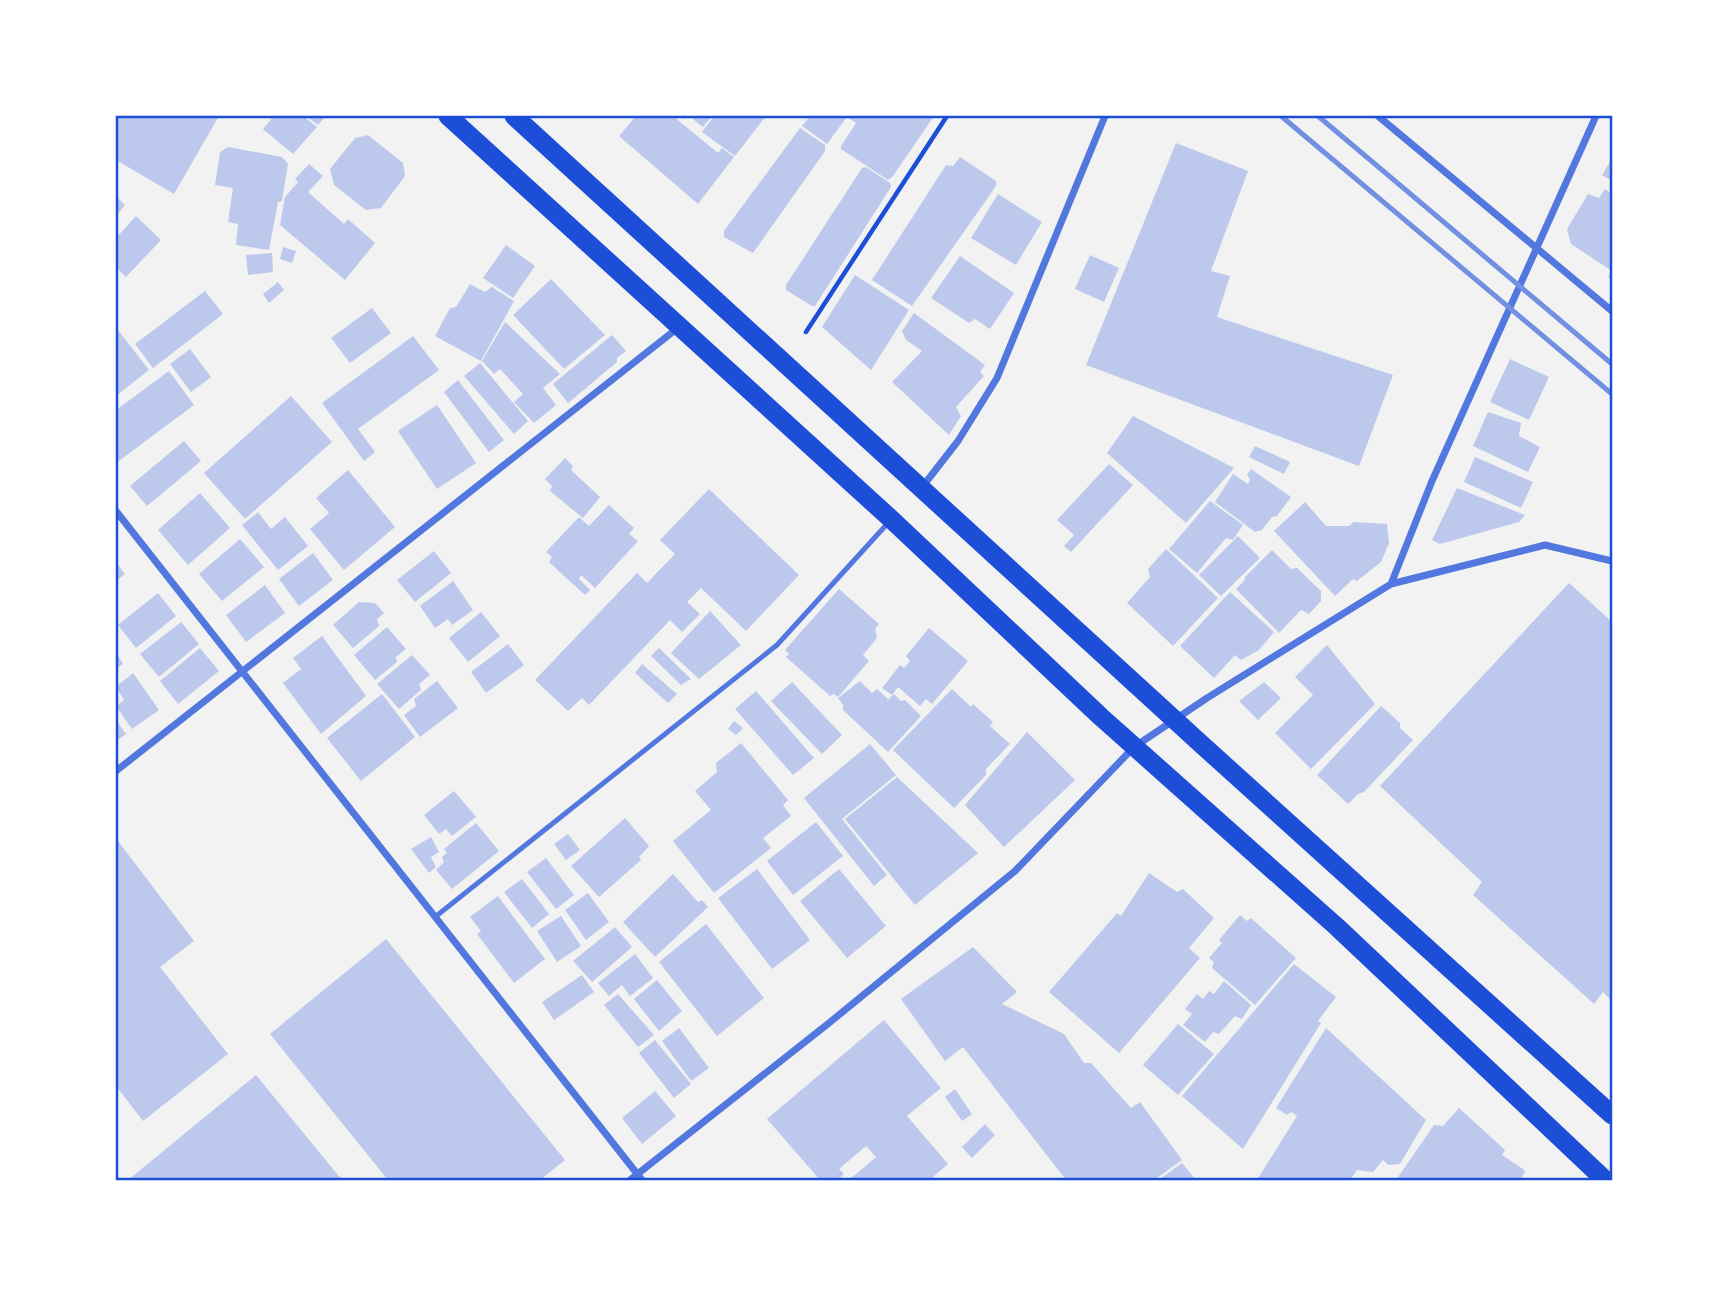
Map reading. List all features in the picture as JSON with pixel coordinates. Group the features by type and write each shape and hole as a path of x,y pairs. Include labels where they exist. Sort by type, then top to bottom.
{"highway":[{"path":"448,116 891,519 1134,747 1195,798 1336,927 1605,1181"},
{"path":"514,116 1612,1115"}],"street":[{"path":"922,487 958,441 997,378 1105,116"},
{"path":"1378,116 1510,223 1612,311"},
{"path":"1391,584 1432,481 1596,116"},
{"path":"116,771 679,327"},
{"path":"116,511 639,1177"},
{"path":"630,1181 639,1177 1015,871 1134,747 1391,584 1545,545 1612,561"}],"lane":[{"path":"435,917 777,646 891,519"}],"path":[{"path":"806,332 947,116"}],"building":[{"path":"116,116 219,116 174,194 116,160"},
{"path":"274,116 303,116 317,127 293,154 263,129"},
{"path":"306,116 326,116 318,125"},
{"path":"636,116 673,116 718,153 722,148 734,157 698,204 619,136"},
{"path":"689,116 712,116 703,127"},
{"path":"714,116 766,116 735,156 702,132"},
{"path":"810,116 846,118 827,144 802,126"},
{"path":"845,116 934,116 888,180 841,149 856,123"},
{"path":"800,128 825,145 825,151 753,253 724,237 724,231"},
{"path":"368,135 403,163 405,176 381,208 366,210 334,185 330,169 355,138"},
{"path":"1176,143 1248,171 1211,271 1230,276 1217,317 1393,375 1359,466 1086,365"},
{"path":"228,147 282,157 288,164 282,201 278,202 269,250 236,245 238,224 228,222 233,188 215,185 220,152"},
{"path":"960,157 996,181 996,186 912,306 872,280 946,165 953,166"},
{"path":"1612,158 1612,181 1602,175"},
{"path":"309,164 323,176 308,192 344,224 348,219 375,243 345,280 280,225 285,197 298,182 295,179"},
{"path":"866,167 890,183 891,187 815,306 812,306 786,290 786,285 862,168"},
{"path":"1605,189 1612,194 1612,271 1571,244 1567,229 1588,194 1599,198"},
{"path":"998,194 1042,222 1016,265 971,238"},
{"path":"116,196 125,205 116,216"},
{"path":"136,216 161,240 126,277 116,267 116,238"},
{"path":"506,245 535,266 513,298 483,278"},
{"path":"283,247 296,251 292,263 280,259"},
{"path":"272,253 273,272 248,275 246,255"},
{"path":"1090,255 1119,268 1104,302 1075,289"},
{"path":"960,256 1014,293 990,329 975,319 969,323 931,298"},
{"path":"855,275 909,310 871,370 822,327"},
{"path":"551,279 605,335 564,369 513,315"},
{"path":"278,282 284,290 269,303 263,294"},
{"path":"470,284 485,292 492,287 514,301 481,361 435,336 450,308 456,307"},
{"path":"205,291 223,314 153,368 135,344"},
{"path":"372,308 391,333 350,363 331,338"},
{"path":"914,313 985,365 980,372 984,376 956,407 961,416 949,435 892,382 922,351 906,340 902,331"},
{"path":"505,322 560,374 543,388 556,405 534,423 514,402 523,394 500,369 494,374 482,361"},
{"path":"118,330 149,370 116,396 116,332"},
{"path":"612,335 626,351 617,358 617,362 568,403 553,384"},
{"path":"413,336 439,370 358,429 375,452 364,461 322,403"},
{"path":"190,349 211,377 191,392 170,364"},
{"path":"1510,359 1549,377 1529,420 1490,402"},
{"path":"480,363 528,421 514,434 464,376"},
{"path":"169,371 194,405 116,463 116,410"},
{"path":"458,380 504,440 489,452 444,392"},
{"path":"291,396 332,442 245,519 204,473"},
{"path":"437,405 476,463 437,489 398,431"},
{"path":"1488,412 1521,423 1519,436 1540,447 1528,472 1473,446"},
{"path":"1133,416 1234,468 1186,523 1107,453"},
{"path":"184,441 201,461 147,506 130,486"},
{"path":"1255,446 1290,462 1284,474 1249,457"},
{"path":"1475,457 1533,482 1521,508 1464,482"},
{"path":"565,458 573,466 571,470 600,497 583,518 550,491 552,486 545,479"},
{"path":"1109,464 1133,485 1071,552 1064,546 1074,535 1057,520"},
{"path":"1251,469 1291,497 1277,516 1272,517 1262,530 1255,532 1215,502 1233,474 1248,484 1250,479 1247,475"},
{"path":"348,470 395,527 344,570 310,529 329,513 316,498"},
{"path":"1457,488 1525,515 1519,522 1440,544 1432,540"},
{"path":"709,489 799,575 746,631 701,588 687,602 700,614 682,632 670,620 589,705 582,698 568,711 535,680 637,573 647,583 675,554 660,540"},
{"path":"200,493 230,528 188,565 158,530"},
{"path":"1210,501 1243,525 1233,540 1226,538 1197,573 1169,549"},
{"path":"1305,502 1326,526 1349,526 1354,522 1387,524 1389,543 1381,562 1357,581 1353,579 1335,596 1274,531"},
{"path":"609,505 634,528 629,534 638,541 595,588 581,575 579,579 590,590 585,595 549,562 552,557 546,552 579,517 589,526"},
{"path":"258,512 271,529 285,517 308,546 278,570 242,525"},
{"path":"1238,536 1260,558 1221,596 1199,575"},
{"path":"240,539 264,567 222,601 199,574"},
{"path":"1166,549 1218,598 1173,646 1127,603 1150,577 1148,569"},
{"path":"1272,550 1291,569 1297,568 1321,591 1321,601 1309,614 1301,610 1279,633 1236,589"},
{"path":"434,551 451,573 415,602 397,580"},
{"path":"313,553 333,580 299,606 279,579"},
{"path":"116,562 125,574 116,581"},
{"path":"453,581 473,610 452,625 448,619 435,628 420,606"},
{"path":"1569,583 1612,622 1612,1001 1603,992 1594,1004 1473,895 1482,882 1380,786"},
{"path":"265,585 285,613 246,642 226,615"},
{"path":"839,589 879,624 875,629 877,638 863,655 869,661 838,697 834,694 830,696 786,657 789,654 785,650"},
{"path":"1230,592 1274,632 1259,650 1241,660 1235,655 1214,678 1180,646"},
{"path":"158,593 176,616 136,648 118,625"},
{"path":"359,602 375,603 384,613 377,619 379,626 353,648 333,625"},
{"path":"710,611 741,645 699,679 671,653"},
{"path":"481,612 500,636 468,662 449,638"},
{"path":"181,622 199,644 159,677 140,654"},
{"path":"387,627 406,649 396,657 397,662 375,680 354,655"},
{"path":"929,628 968,661 932,704 926,699 920,706 898,687 892,695 882,688 900,665 904,668 910,661 906,656"},
{"path":"322,636 366,696 321,734 283,683 301,669 293,658"},
{"path":"508,644 524,665 486,693 471,672"},
{"path":"1327,645 1375,704 1311,769 1275,733 1313,695 1295,677"},
{"path":"200,648 219,671 178,704 160,681"},
{"path":"659,648 691,679 681,685 651,656"},
{"path":"116,652 123,664 116,669"},
{"path":"412,655 430,675 419,684 421,690 399,709 377,684"},
{"path":"642,664 677,694 668,703 635,673"},
{"path":"133,673 159,710 132,729 116,706 124,700 116,687"},
{"path":"437,681 458,708 420,737 404,715 416,706 414,699"},
{"path":"860,681 872,693 877,689 887,701 894,694 901,701 905,700 921,716 888,752 843,710 838,698"},
{"path":"792,682 842,735 822,754 771,701"},
{"path":"1264,682 1281,698 1258,720 1239,701"},
{"path":"952,689 971,707 973,704 993,722 990,726 1010,744 986,769 986,775 954,808 893,750"},
{"path":"756,691 814,758 793,775 735,709"},
{"path":"382,694 415,737 361,781 327,738"},
{"path":"1381,706 1400,723 1400,728 1413,740 1364,792 1348,804 1317,775"},
{"path":"116,720 126,734 116,741"},
{"path":"734,721 743,728 736,735 728,729"},
{"path":"1027,732 1075,780 1004,847 965,805"},
{"path":"741,743 788,800 783,805 791,816 763,838 771,848 714,893 673,841 711,810 695,791 717,772 716,763"},
{"path":"870,744 896,775 842,819 887,875 874,886 804,798"},
{"path":"897,777 978,853 915,905 845,819"},
{"path":"454,791 476,817 452,836 446,829 439,834 424,815"},
{"path":"625,818 649,846 639,857 641,860 599,897 571,866"},
{"path":"816,822 843,856 793,895 767,861"},
{"path":"476,823 499,851 452,889 436,870 444,862 442,857 447,853 444,849"},
{"path":"568,834 580,850 566,860 554,844"},
{"path":"431,837 439,852 431,857 436,867 429,873 411,849"},
{"path":"118,841 194,941 160,967 228,1054 143,1121 116,1086"},
{"path":"546,858 574,895 556,909 527,872"},
{"path":"757,869 810,940 772,969 718,898"},
{"path":"839,869 886,926 847,958 800,901"},
{"path":"1149,873 1177,892 1183,889 1214,918 1189,948 1200,958 1119,1053 1049,992 1117,913 1121,916"},
{"path":"673,874 698,902 702,900 708,907 655,957 623,922"},
{"path":"522,879 549,914 532,928 504,892"},
{"path":"588,893 609,922 586,940 565,910"},
{"path":"498,896 545,959 514,983 477,934 481,931 470,917"},
{"path":"1240,915 1247,921 1251,918 1296,958 1255,1005 1212,968 1214,962 1209,958 1222,943 1219,940"},
{"path":"561,916 581,946 557,962 537,931"},
{"path":"706,924 764,998 717,1036 659,962"},
{"path":"615,927 632,947 592,982 573,961"},
{"path":"386,939 565,1160 540,1180 388,1180 270,1034"},
{"path":"973,947 1017,992 1002,1004 1064,1034 1084,1063 1091,1063 1131,1108 1140,1102 1182,1160 1154,1180 1066,1180 963,1047 945,1061 901,999"},
{"path":"635,954 653,978 630,996 622,985 609,996 598,983"},
{"path":"1294,964 1336,997 1318,1021 1321,1023 1243,1149 1182,1096"},
{"path":"582,975 594,992 554,1020 542,1002"},
{"path":"657,980 682,1011 659,1031 634,999"},
{"path":"1224,981 1251,1005 1242,1019 1235,1016 1219,1034 1213,1032 1205,1042 1183,1025 1192,1014 1185,1009 1197,994 1203,999 1209,991 1214,994"},
{"path":"618,994 654,1035 638,1047 604,1005"},
{"path":"884,1020 941,1088 907,1116 948,1164 933,1177 936,1180 849,1180 876,1157 866,1146 839,1169 844,1174 837,1180 820,1180 767,1119"},
{"path":"1178,1024 1214,1054 1178,1095 1143,1065"},
{"path":"679,1028 709,1068 691,1081 662,1041"},
{"path":"1326,1028 1426,1120 1400,1164 1388,1165 1383,1160 1373,1172 1357,1170 1350,1180 1257,1180 1297,1116 1292,1112 1287,1115 1276,1108"},
{"path":"655,1040 691,1084 674,1098 639,1053"},
{"path":"256,1075 342,1180 128,1180"},
{"path":"955,1089 972,1114 962,1121 945,1097"},
{"path":"655,1091 676,1116 642,1144 622,1118"},
{"path":"1459,1108 1505,1150 1502,1155 1523,1169 1525,1172 1520,1180 1396,1180 1434,1125 1443,1126"},
{"path":"985,1124 995,1135 972,1158 962,1147"},
{"path":"1182,1163 1196,1180 1159,1180"}],"railway":[{"path":"1281,116 1612,394"},
{"path":"1318,116 1612,364"}]}
